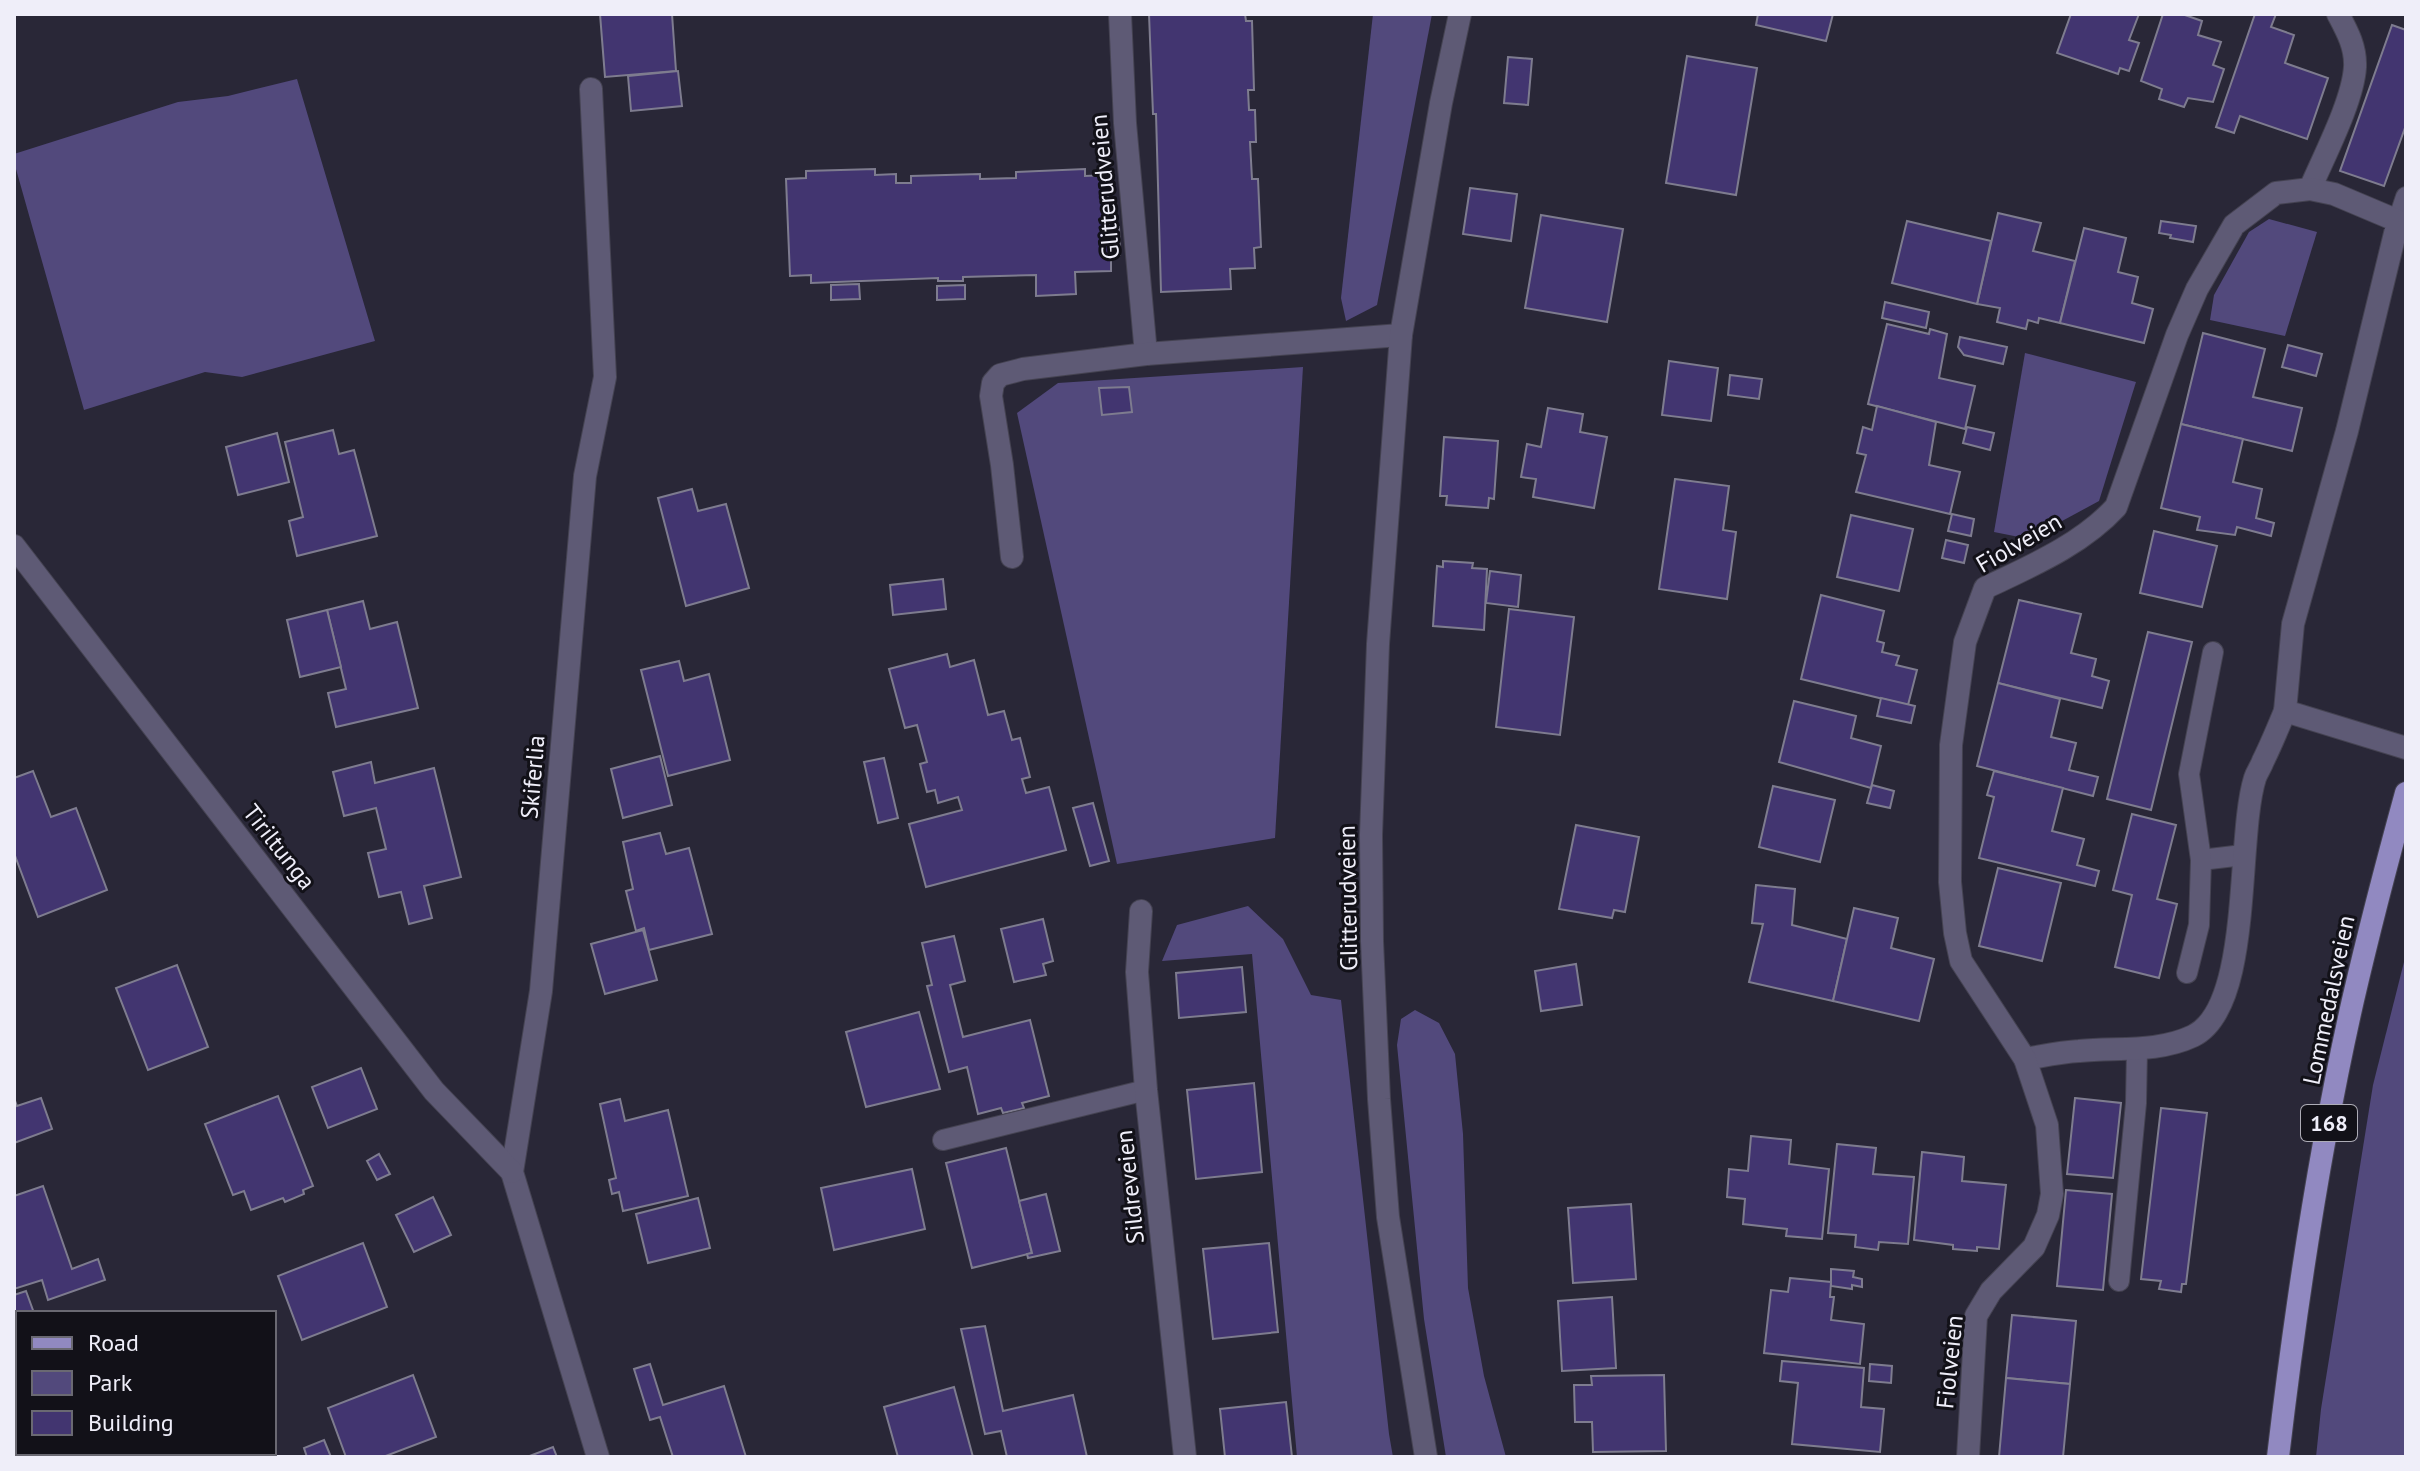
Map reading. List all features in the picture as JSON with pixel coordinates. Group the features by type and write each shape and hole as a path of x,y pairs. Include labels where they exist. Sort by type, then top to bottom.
{"main road":[{"name":"Lommedalsveien","path":"2278,1457 2290,1357 2323,1152 2353,1001 2406,793"}],"street":[{"name":"Glitterudveien","path":"1120,14 1125,123 1146,354"},
{"name":"Glitterudveien","path":"1426,1457 1388,1217 1379,1099 1371,835 1378,644 1401,335 1441,103 1460,14"},
{"path":"2310,189 2350,89 2355,67 2353,46 2338,14"},
{"name":"Skiferlia","path":"591,89 605,377 585,476 541,991 512,1172 598,1457"},
{"name":"Fiolveien","path":"1968,1457 1976,1316 1991,1291 2034,1247 2048,1215 2052,1194 2047,1125 2025,1059 1961,961 1955,933 1950,882 1951,745 1965,642 1985,588 2077,540 2116,507 2177,335 2197,289 2234,225 2276,193 2310,189 2334,194 2398,221"},
{"path":"2025,1059 2079,1051 2137,1049 2164,1045 2195,1035 2218,1013 2227,993 2235,951 2243,855 2255,776 2285,711 2293,624 2347,431 2398,221"},
{"path":"1012,557 991,396 993,383 1000,375 1023,369 1146,354 1401,335"},
{"name":"Tiriltunga","path":"14,546 434,1091 512,1172"},
{"path":"2285,711 2406,748"},
{"name":"Sildreveien","path":"1141,911 1137,972 1146,1090 1185,1457"}],"lane":[{"path":"2398,221 2406,197"},
{"path":"2187,973 2199,925 2201,860 2189,774 2213,652"},
{"path":"2201,860 2243,855"},
{"path":"2119,1281 2136,1103 2137,1049"},
{"path":"943,1140 1146,1090"}],"green space":[{"path":"1373,14 1432,14 1377,305 1346,321 1341,298"},
{"path":"297,79 375,341 242,377 205,372 84,410 14,154 178,102 228,96"},
{"path":"2269,219 2317,232 2285,336 2210,320 2214,295 2249,232"},
{"path":"2025,353 2136,382 2099,501 2029,539 1994,532"},
{"path":"1303,367 1275,838 1117,864 1017,413 1058,383"},
{"path":"1248,906 1283,939 1311,995 1341,1000 1393,1457 1297,1457 1252,954 1162,961 1177,925"},
{"path":"2406,954 2406,1457 2316,1457 2373,1085"},
{"path":"1415,1010 1439,1023 1455,1054 1463,1134 1468,1288 1484,1376 1506,1457 1446,1457 1424,1319 1397,1045 1401,1019"}],"building":[{"path":"600,14 672,14 676,71 605,77"},
{"path":"1149,14 1245,14 1246,21 1252,21 1254,90 1248,90 1249,110 1255,110 1256,142 1250,142 1252,179 1258,179 1261,247 1254,248 1255,268 1230,269 1231,289 1161,292 1156,114 1153,114"},
{"path":"1758,14 1833,14 1826,41 1756,25"},
{"path":"2071,14 2139,14 2129,40 2139,43 2129,71 2120,68 2118,74 2057,53"},
{"path":"2163,14 2182,14 2202,21 2198,35 2221,42 2213,65 2224,69 2213,102 2188,98 2184,107 2159,99 2162,89 2141,81"},
{"path":"2255,14 2276,14 2271,27 2294,35 2285,63 2328,78 2307,139 2240,116 2234,133 2216,127"},
{"path":"2392,25 2406,30 2406,125 2384,186 2340,171"},
{"path":"1687,56 1757,68 1736,195 1666,183"},
{"path":"1508,57 1532,59 1528,105 1504,103"},
{"path":"678,71 682,106 631,111 628,76"},
{"path":"875,169 875,175 896,174 896,183 911,183 911,176 980,174 980,179 1016,178 1016,172 1085,169 1085,176 1107,175 1109,227 1119,227 1120,255 1111,255 1111,271 1075,272 1076,294 1036,296 1036,275 963,277 963,281 938,281 938,278 811,283 811,275 790,276 786,179 806,178 806,171"},
{"path":"1470,188 1517,194 1511,241 1463,234"},
{"path":"1998,213 2041,223 2033,251 2075,261 2060,323 2039,318 2038,323 2028,320 2026,329 1997,322 2000,308 1977,304"},
{"path":"1541,215 1623,229 1607,322 1525,308"},
{"path":"1907,221 1991,241 1977,304 1892,283"},
{"path":"2161,221 2196,226 2193,242 2159,233"},
{"path":"2084,228 2126,238 2118,272 2138,277 2132,303 2153,309 2144,343 2060,323"},
{"path":"859,284 860,299 831,300 831,285"},
{"path":"965,285 965,299 937,300 937,286"},
{"path":"1885,302 1929,312 1926,328 1882,318"},
{"path":"1887,324 1929,334 1930,329 1947,334 1939,378 1975,386 1965,429 1868,404"},
{"path":"2203,333 2265,349 2253,397 2302,408 2292,451 2181,424"},
{"path":"1960,337 2007,347 2003,364 1964,355 1958,347"},
{"path":"2288,345 2322,354 2316,376 2282,367"},
{"path":"1669,361 1718,368 1711,421 1662,415"},
{"path":"1730,375 1762,379 1759,399 1728,395"},
{"path":"1129,387 1132,412 1102,415 1099,388"},
{"path":"1877,406 1936,422 1929,465 1960,472 1950,514 1856,492 1866,455 1857,453 1863,427 1872,430"},
{"path":"1548,408 1583,414 1580,432 1607,437 1594,508 1533,497 1536,479 1521,477 1527,444 1541,447"},
{"path":"2181,424 2243,439 2233,482 2262,489 2256,518 2274,523 2271,536 2237,527 2235,535 2197,530 2200,517 2161,508"},
{"path":"1967,427 1994,433 1990,450 1963,443"},
{"path":"333,430 339,454 354,450 377,536 297,556 289,521 303,517 285,442"},
{"path":"277,433 289,482 238,495 226,447"},
{"path":"1444,437 1498,441 1494,499 1489,498 1488,508 1446,505 1447,496 1440,496"},
{"path":"1675,479 1729,486 1723,530 1736,532 1727,599 1659,589"},
{"path":"692,489 698,511 726,504 749,588 686,606 658,498"},
{"path":"1952,514 1974,519 1971,536 1948,531"},
{"path":"1851,515 1913,529 1899,591 1837,577"},
{"path":"2154,531 2217,546 2202,607 2140,593"},
{"path":"1946,540 1968,545 1964,563 1942,558"},
{"path":"1443,561 1473,563 1472,568 1487,569 1484,630 1433,626 1437,566 1443,567"},
{"path":"1490,571 1521,575 1518,607 1486,603"},
{"path":"943,579 946,609 893,615 890,585"},
{"path":"1821,595 1884,611 1877,641 1884,643 1882,652 1899,656 1896,665 1917,670 1908,705 1801,679"},
{"path":"2019,600 2081,614 2071,653 2096,659 2092,676 2109,681 2102,708 1998,683"},
{"path":"363,601 370,629 397,622 418,708 336,727 328,693 346,689 327,610"},
{"path":"1509,609 1574,617 1560,735 1496,727"},
{"path":"327,610 341,667 300,677 287,620"},
{"path":"2148,632 2192,642 2151,810 2107,799"},
{"path":"947,654 950,667 974,660 988,715 1004,711 1012,740 1020,738 1030,777 1022,779 1026,793 1049,787 1066,850 926,887 909,824 962,810 958,797 938,803 935,790 927,792 920,764 927,762 917,725 905,728 889,669"},
{"path":"679,661 684,681 709,674 730,760 668,776 641,670"},
{"path":"1998,683 2060,699 2051,737 2076,743 2069,770 2098,777 2093,796 1977,766"},
{"path":"1881,698 1915,706 1911,723 1877,716"},
{"path":"1794,701 1856,716 1851,738 1881,746 1871,788 1779,762"},
{"path":"660,756 672,805 623,818 611,769"},
{"path":"884,758 898,818 878,823 864,762"},
{"path":"371,762 375,783 434,768 461,877 424,886 432,918 409,924 401,892 379,897 368,853 386,849 376,808 344,816 333,772"},
{"path":"33,771 51,817 76,808 107,890 38,917 14,853 14,778"},
{"path":"1994,771 2063,788 2052,831 2084,839 2077,865 2099,871 2095,886 1979,858 1994,797 1987,795"},
{"path":"1872,785 1894,791 1890,808 1867,803"},
{"path":"1773,786 1835,800 1820,862 1759,847"},
{"path":"1093,803 1109,861 1090,866 1073,808"},
{"path":"2132,814 2176,825 2157,899 2177,904 2159,978 2115,967 2132,895 2113,890"},
{"path":"1576,825 1639,837 1625,912 1614,910 1612,918 1559,909"},
{"path":"660,833 666,854 689,848 712,934 649,950 644,928 636,931 626,891 633,889 623,842"},
{"path":"1998,868 2061,883 2042,961 1979,946"},
{"path":"1756,885 1795,889 1792,925 1847,939 1833,1001 1749,982 1763,924 1752,923"},
{"path":"1854,908 1898,918 1891,948 1934,959 1919,1021 1833,1001"},
{"path":"1043,919 1053,961 1043,964 1046,975 1014,982 1001,929"},
{"path":"643,930 657,980 605,994 591,944"},
{"path":"954,936 965,981 950,985 963,1037 1030,1020 1049,1096 1022,1103 1024,1108 1003,1113 1001,1108 978,1114 967,1067 949,1072 927,986 932,985 922,943"},
{"path":"1576,964 1582,1005 1541,1011 1535,971"},
{"path":"177,965 208,1047 148,1070 116,988"},
{"path":"1242,967 1246,1012 1179,1018 1176,973"},
{"path":"919,1012 940,1089 866,1107 846,1032"},
{"path":"361,1068 377,1109 328,1128 312,1087"},
{"path":"1254,1083 1262,1172 1196,1179 1187,1090"},
{"path":"278,1096 313,1186 303,1190 304,1194 285,1202 283,1198 251,1210 244,1191 233,1195 205,1124"},
{"path":"14,1098 17,1106 41,1098 52,1129 14,1143"},
{"path":"2075,1098 2121,1103 2113,1178 2067,1174"},
{"path":"620,1099 625,1121 668,1110 688,1196 623,1211 619,1192 612,1194 609,1180 616,1178 600,1104"},
{"path":"2161,1108 2207,1113 2186,1284 2182,1284 2181,1292 2159,1289 2161,1281 2141,1279"},
{"path":"1751,1136 1791,1140 1789,1164 1829,1169 1822,1239 1786,1236 1787,1229 1743,1224 1745,1199 1727,1197 1729,1169 1748,1171"},
{"path":"1837,1144 1876,1148 1873,1174 1914,1177 1908,1244 1879,1242 1878,1250 1855,1247 1856,1235 1828,1233"},
{"path":"1006,1148 1032,1253 972,1268 946,1163"},
{"path":"1922,1152 1964,1157 1962,1181 2006,1185 1999,1249 1953,1249 1953,1245 1914,1240"},
{"path":"379,1154 390,1174 377,1180 367,1161"},
{"path":"912,1169 925,1229 834,1250 821,1188"},
{"path":"43,1186 72,1269 98,1259 105,1280 48,1300 42,1280 14,1289 14,1196"},
{"path":"2066,1190 2112,1194 2103,1290 2057,1286"},
{"path":"1046,1194 1060,1251 1028,1258 1027,1254 1032,1253 1019,1201"},
{"path":"433,1197 451,1235 414,1252 396,1215"},
{"path":"698,1198 710,1248 648,1263 636,1214"},
{"path":"1631,1204 1636,1279 1573,1283 1568,1208"},
{"path":"363,1243 387,1307 302,1340 278,1276"},
{"path":"1269,1243 1278,1332 1213,1339 1203,1249"},
{"path":"1831,1269 1854,1271 1853,1277 1862,1279 1862,1287 1831,1286"},
{"path":"1790,1278 1831,1282 1830,1297 1834,1297 1831,1320 1864,1324 1860,1364 1764,1353 1771,1290 1788,1292"},
{"path":"26,1291 33,1311 16,1311 14,1320 14,1295"},
{"path":"1612,1297 1616,1368 1562,1371 1558,1301"},
{"path":"2012,1315 2076,1321 2070,1384 2006,1378"},
{"path":"985,1326 1003,1411 1073,1395 1087,1457 1007,1457 1001,1431 985,1434 961,1329"},
{"path":"1782,1361 1864,1368 1861,1407 1884,1409 1880,1452 1792,1444 1798,1383 1780,1381"},
{"path":"650,1364 663,1405 724,1386 746,1457 673,1457 660,1417 650,1420 634,1369"},
{"path":"1870,1364 1892,1366 1891,1383 1869,1381"},
{"path":"413,1375 436,1437 383,1457 346,1457 328,1408"},
{"path":"1664,1375 1666,1451 1593,1452 1592,1422 1575,1422 1574,1385 1592,1385 1591,1376"},
{"path":"2006,1378 2070,1384 2063,1457 1999,1457"},
{"path":"954,1387 973,1457 898,1457 884,1407"},
{"path":"1286,1402 1292,1457 1225,1457 1220,1409"},
{"path":"324,1440 331,1457 307,1457 304,1448"},
{"path":"553,1447 557,1457 527,1457"},
{"path":"82,1455 82,1457 37,1457"}]}
